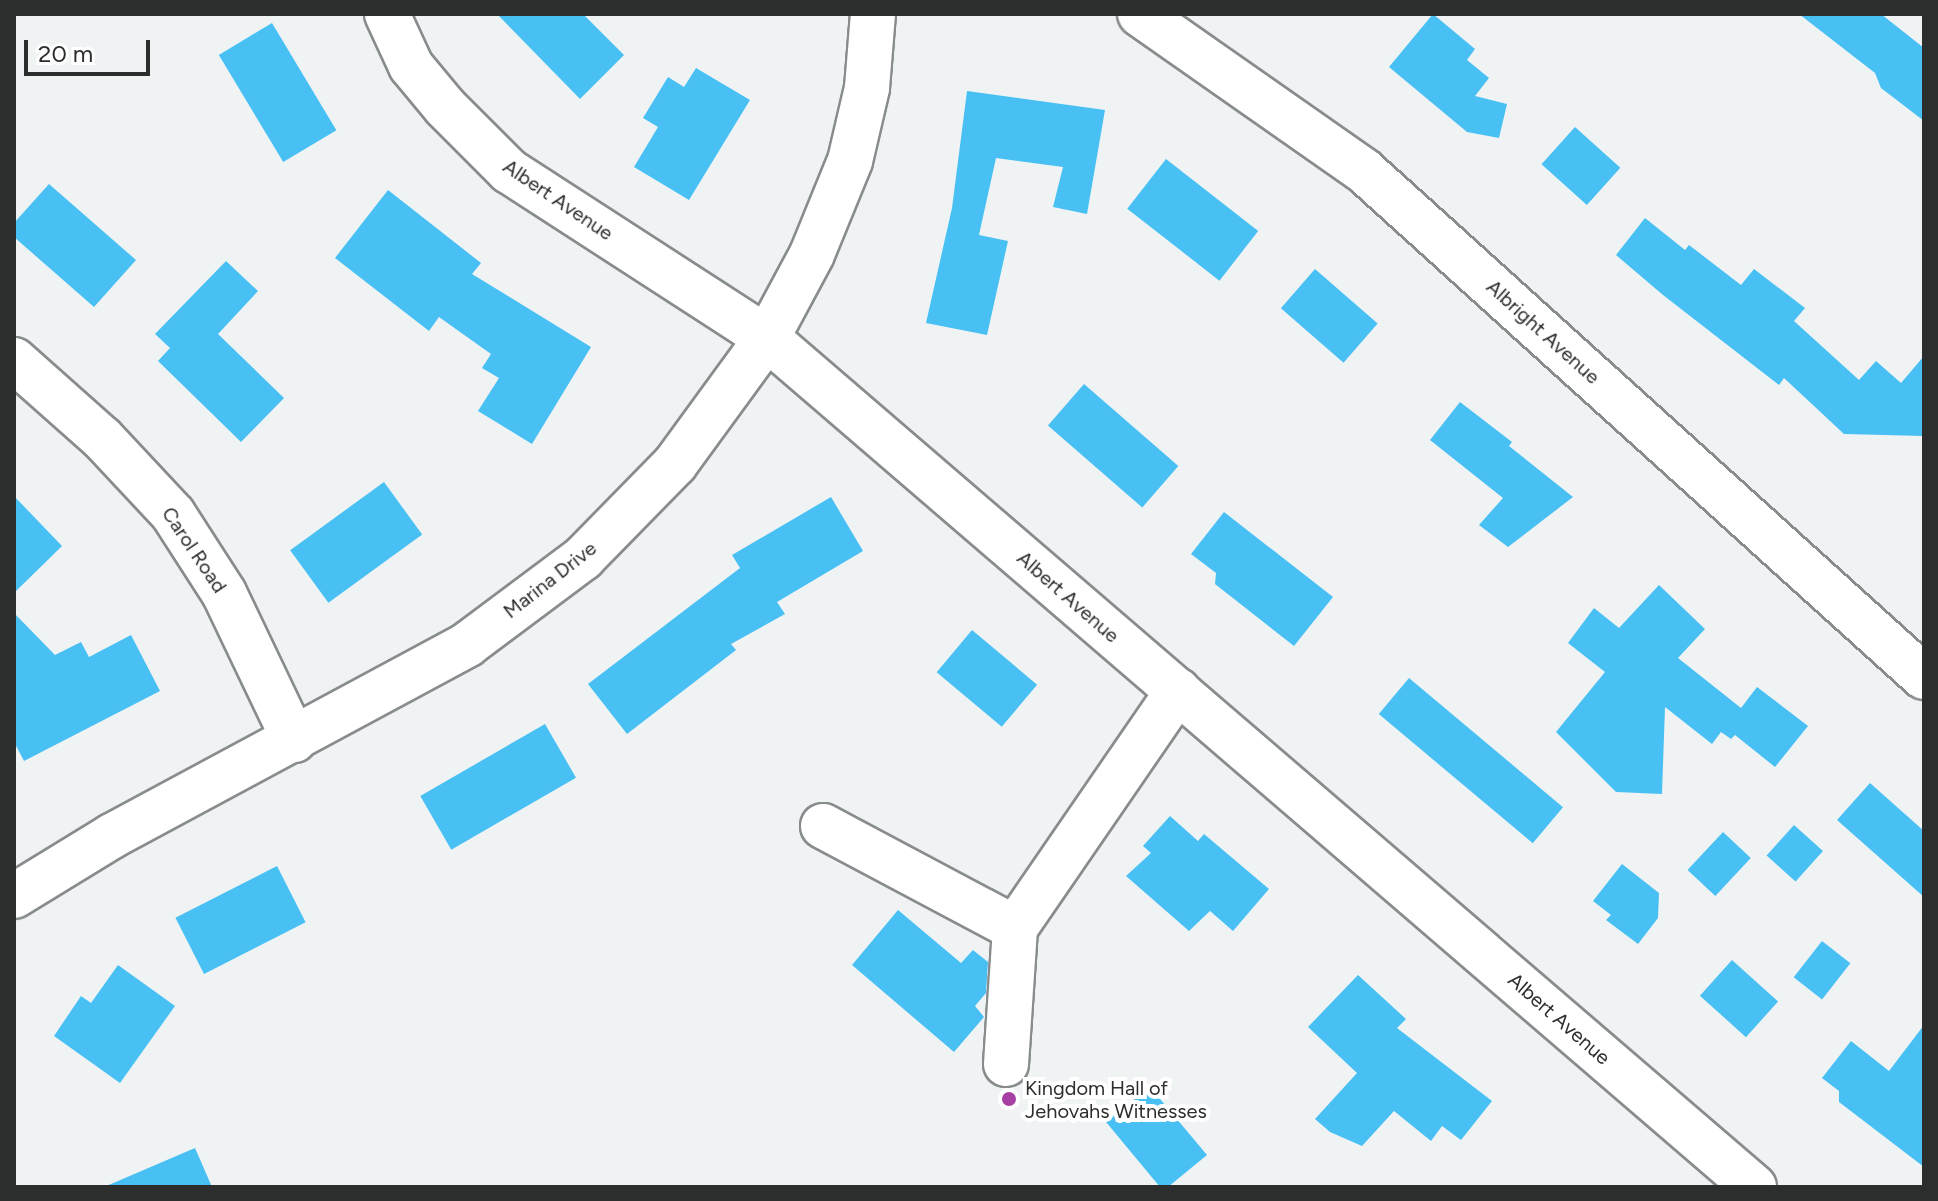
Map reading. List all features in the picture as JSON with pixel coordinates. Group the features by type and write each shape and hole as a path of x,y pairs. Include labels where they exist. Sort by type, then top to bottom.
{"street":[{"name":"Albert Avenue","path":"387,14 411,66 445,107 509,171 767,338 1754,1187"},
{"name":"Marina Drive","path":"14,896 112,836 468,644 583,558 675,464 767,338 812,254 850,161 867,88 873,14"},
{"name":"Albright Avenue","path":"1140,14 1363,170 1924,677"},
{"name":"Carol Road","path":"14,360 102,438 173,514 224,593 294,740"},
{"path":"1006,1064 1015,928 1178,691"},
{"path":"823,826 1015,928"}],"building":[{"path":"497,14 583,14 624,55 580,99"},
{"path":"1433,14 1475,49 1467,60 1489,78 1475,96 1507,104 1499,138 1467,132 1389,67"},
{"path":"1799,14 1881,14 1924,48 1924,121 1881,88 1875,73"},
{"path":"272,23 336,130 283,162 219,55"},
{"path":"696,68 750,100 689,200 634,167 658,127 643,118 668,77 684,87"},
{"path":"967,91 1105,110 1087,214 1053,207 1063,167 996,158 979,235 1008,241 987,335 926,323 952,208"},
{"path":"1575,127 1620,168 1587,205 1542,164"},
{"path":"1166,159 1258,231 1219,281 1127,209"},
{"path":"49,184 136,260 94,307 14,237 14,223"},
{"path":"388,190 481,263 472,274 591,347 532,444 478,411 499,378 482,368 491,354 439,317 429,331 335,258"},
{"path":"1645,218 1685,250 1689,245 1741,285 1754,269 1805,308 1794,321 1859,380 1876,361 1901,383 1924,356 1924,436 1844,434 1784,378 1779,385 1663,295 1616,255"},
{"path":"226,261 258,291 218,334 284,398 241,442 158,361 170,348 155,334"},
{"path":"1315,269 1378,323 1344,363 1281,308"},
{"path":"1084,384 1178,466 1142,508 1048,426"},
{"path":"1460,402 1512,442 1509,446 1573,497 1508,547 1479,525 1503,498 1430,440"},
{"path":"384,482 422,535 328,603 290,550"},
{"path":"14,496 62,546 14,593"},
{"path":"831,497 863,551 777,602 785,614 731,644 736,650 627,734 588,684 740,568 732,555"},
{"path":"1224,512 1333,597 1294,646 1215,584 1216,573 1191,554"},
{"path":"1659,585 1705,629 1678,658 1741,708 1757,687 1808,726 1775,767 1735,735 1731,739 1721,732 1712,744 1665,707 1662,794 1616,792 1556,732 1605,672 1568,643 1594,608 1619,628"},
{"path":"14,613 55,655 81,642 89,657 131,635 160,691 24,761 14,742"},
{"path":"972,630 1037,685 1002,727 937,672"},
{"path":"1409,678 1563,807 1533,843 1379,714"},
{"path":"545,724 576,778 451,850 420,796"},
{"path":"1870,783 1924,831 1924,897 1837,820"},
{"path":"1170,816 1198,841 1204,834 1269,889 1233,931 1210,911 1189,931 1126,876 1151,853 1143,846"},
{"path":"1794,825 1823,851 1796,882 1767,855"},
{"path":"1723,832 1751,858 1715,896 1688,870"},
{"path":"1622,864 1659,893 1658,918 1638,944 1606,920 1611,915 1593,901"},
{"path":"277,866 306,922 204,974 175,918"},
{"path":"898,910 961,963 973,950 988,962 986,993 975,1006 984,1017 954,1052 852,965"},
{"path":"1822,941 1850,963 1822,999 1794,977"},
{"path":"1732,960 1778,1001 1746,1037 1700,996"},
{"path":"118,965 175,1006 120,1083 54,1036 81,996 91,1003"},
{"path":"1358,975 1406,1019 1397,1028 1492,1101 1461,1140 1442,1126 1431,1141 1394,1111 1362,1146 1330,1132 1315,1119 1357,1073 1308,1027"},
{"path":"1924,1025 1924,1167 1839,1102 1839,1091 1822,1078 1851,1041 1889,1071"},
{"path":"1150,1087 1207,1155 1168,1187 1160,1187 1106,1122"},
{"path":"195,1148 212,1187 104,1187"}],"place":[{"name":"Kingdom Hall of Jehovahs Witnesses","path":"1009,1099"}]}
